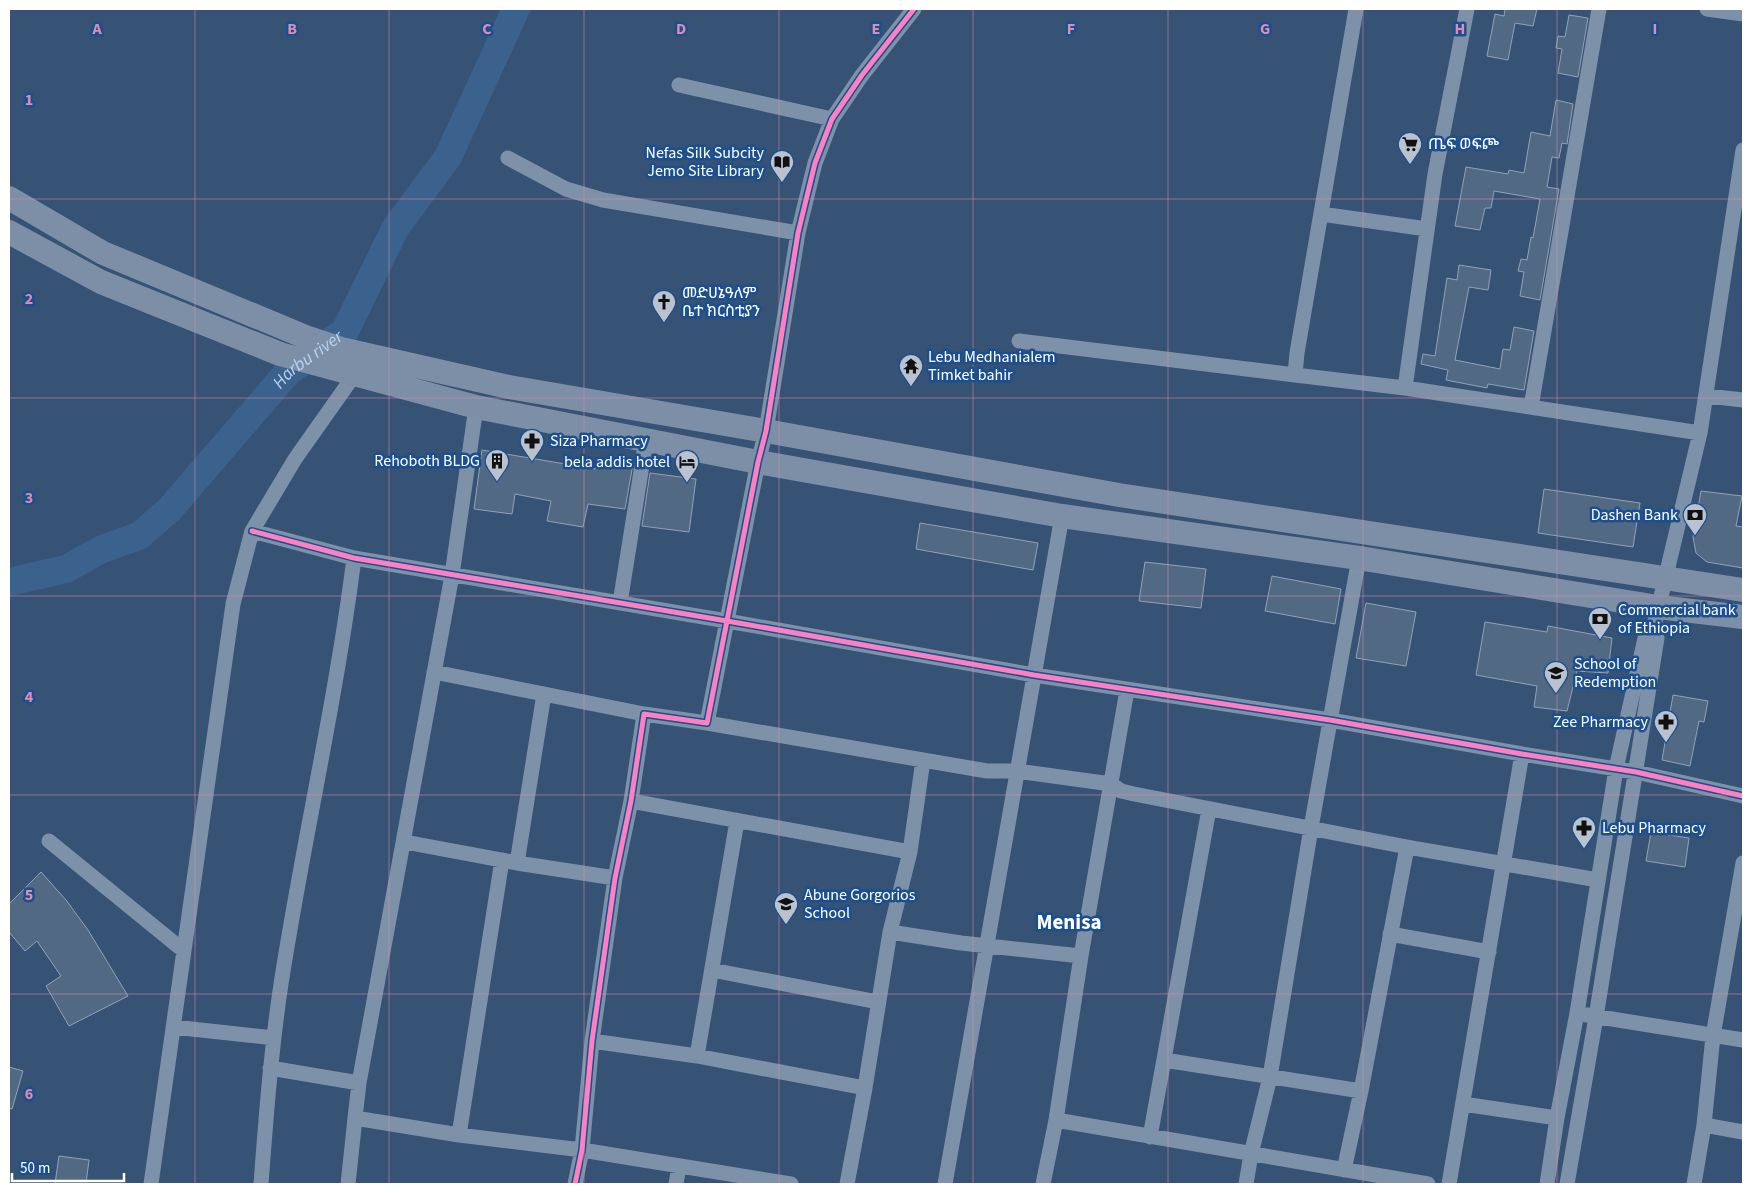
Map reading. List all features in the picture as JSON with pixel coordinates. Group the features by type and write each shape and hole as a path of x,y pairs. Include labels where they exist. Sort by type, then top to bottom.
{"main road":[{"path":"9,198 103,253 308,338 353,359 476,407 758,462 1062,516 1359,558 1656,617 1743,617"},
{"path":"9,232 101,282 280,354 309,362 353,359 1119,495 1743,590"}],"street":[{"path":"707,723 758,462 766,431 798,233 814,163 832,119 862,75 914,9"},
{"path":"1295,375 1297,352 1356,9"},
{"path":"1405,388 1435,174 1467,9"},
{"path":"1531,407 1599,9"},
{"path":"1707,9 1743,14"},
{"path":"679,86 832,119"},
{"path":"1567,1184 1636,772 1657,638 1656,617 1707,396 1743,150"},
{"path":"508,158 566,189 603,200 798,233"},
{"path":"1321,214 1427,229"},
{"path":"1019,342 1405,388 1700,433"},
{"path":"151,1184 233,604 252,530 353,359"},
{"path":"1707,396 1743,400"},
{"path":"348,1184 359,1084 405,842 452,575 476,407"},
{"path":"620,603 646,440"},
{"path":"945,1184 1062,516"},
{"path":"252,530 354,558 727,621 1034,676 1330,720 1636,772 1743,796"},
{"path":"261,1184 270,1068 281,985 346,620 354,558"},
{"path":"1246,1184 1251,1154 1270,1077 1311,828 1359,558"},
{"path":"1548,1184 1557,1118 1616,769 1645,638 1656,617"},
{"path":"434,672 644,714 987,770 1017,771 1111,784 1121,791 1407,847 1598,880"},
{"path":"1043,1184 1056,1120 1081,956 1127,690"},
{"path":"459,1135 509,861 544,694"},
{"path":"574,1184 582,1150 592,1042 615,878 631,801 644,714"},
{"path":"1449,1184 1522,754"},
{"path":"847,1184 865,1088 890,932 910,852 923,760"},
{"path":"631,801 910,852"},
{"path":"1150,1137 1209,808"},
{"path":"697,1056 737,821"},
{"path":"49,841 184,951"},
{"path":"405,842 615,878"},
{"path":"1344,1170 1361,1091 1407,847"},
{"path":"1694,1184 1704,1126 1713,1036 1743,863"},
{"path":"890,932 986,946 1081,956"},
{"path":"1390,934 1489,952"},
{"path":"712,970 878,1002"},
{"path":"1576,1014 1743,1040"},
{"path":"173,1027 274,1038"},
{"path":"592,1042 697,1056 865,1088"},
{"path":"1164,1060 1361,1091"},
{"path":"270,1068 359,1084"},
{"path":"1463,1104 1557,1118"},
{"path":"355,1118 459,1135 582,1150 791,1184"},
{"path":"1056,1120 1428,1184"},
{"path":"1704,1126 1743,1132"},
{"path":"676,1184 679,1166"}],"building":[{"path":"1505,9 1537,9 1533,26 1515,23 1508,60 1487,56 1495,14 1504,16"},
{"path":"1569,15 1588,18 1578,77 1558,73 1562,49 1556,48 1558,36 1565,37"},
{"path":"1556,100 1573,104 1567,144 1562,143 1559,158 1552,157 1547,187 1559,189 1540,300 1520,296 1524,272 1518,271 1521,259 1527,260 1540,199 1494,191 1491,208 1485,208 1480,230 1455,226 1466,167 1508,174 1509,170 1524,173 1531,132 1550,136"},
{"path":"1459,265 1491,270 1488,290 1469,287 1455,360 1500,369 1503,349 1510,350 1514,327 1534,331 1524,390 1488,384 1487,388 1446,380 1448,370 1421,364 1423,354 1435,356 1447,278 1457,280"},
{"path":"482,450 595,469 597,459 633,464 625,509 588,504 583,527 547,521 551,501 515,494 512,514 474,509"},
{"path":"650,473 696,479 689,532 642,526"},
{"path":"1544,489 1640,503 1633,547 1538,533"},
{"path":"1701,491 1742,496 1736,526 1743,527 1743,568 1707,562 1696,553 1693,537"},
{"path":"920,523 1038,543 1033,570 916,549"},
{"path":"1145,562 1206,569 1201,608 1139,601"},
{"path":"1272,576 1341,589 1335,624 1265,611"},
{"path":"1366,603 1416,612 1406,666 1356,658"},
{"path":"1485,622 1547,632 1548,626 1612,638 1608,673 1577,671 1567,711 1534,707 1537,686 1476,675"},
{"path":"1673,695 1708,701 1704,722 1699,721 1690,766 1662,760"},
{"path":"1651,832 1689,838 1685,867 1646,861"},
{"path":"41,872 66,900 88,930 128,996 69,1026 46,986 61,976 37,941 25,951 9,932 9,904"},
{"path":"9,1067 23,1071 12,1109 9,1108"},
{"path":"59,1156 89,1160 86,1184 55,1184"}],"waterway":[{"name":"Harbu river","path":"9,582 66,569 102,549 139,536 169,510 288,372 345,331 396,227 448,157 516,9"}],"cycle path":[{"path":"575,1184 582,1150 592,1041 615,878 631,801 644,714 707,723 758,462 766,431 798,233 815,163 832,119 862,75 914,9"},
{"path":"252,531 354,558 1034,675 1330,720 1636,772 1743,796"}],"place":[{"name":"ጤፍ ወፍጮ","path":"1410,165"},
{"name":"Nefas Silk Subcity Jemo Site Library","path":"782,183"},
{"name":"መድሀኔዓለም ቤተ ክርስቲያን","path":"664,323"},
{"name":"Lebu Medhanialem Timket bahir","path":"911,387"},
{"name":"Siza Pharmacy","path":"532,462"},
{"name":"Rehoboth BLDG","path":"497,482"},
{"name":"bela addis hotel","path":"687,483"},
{"name":"Dashen Bank","path":"1695,536"},
{"name":"Commercial bank of Ethiopia","path":"1600,640"},
{"name":"School of Redemption","path":"1556,694"},
{"name":"Zee Pharmacy","path":"1666,743"},
{"name":"Lebu Pharmacy","path":"1584,849"},
{"name":"Abune Gorgorios School","path":"786,925"}],"district":[{"name":"Menisa","path":"1069,922"}]}
